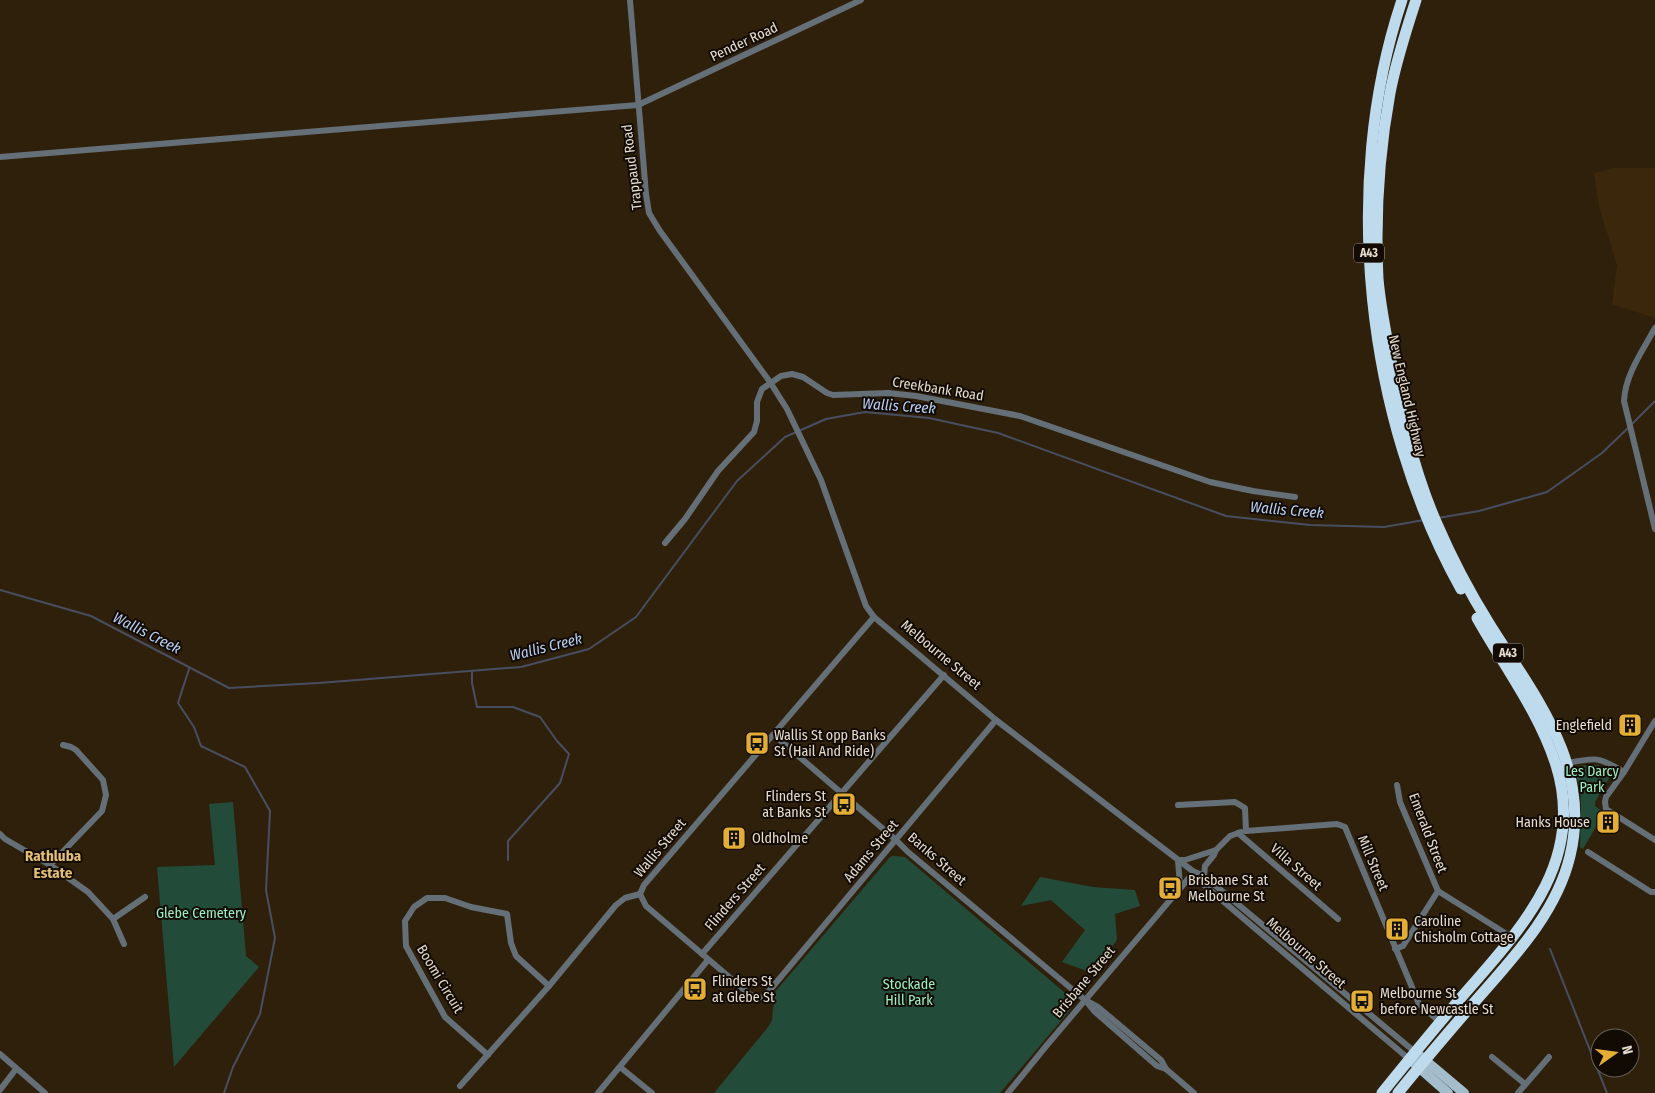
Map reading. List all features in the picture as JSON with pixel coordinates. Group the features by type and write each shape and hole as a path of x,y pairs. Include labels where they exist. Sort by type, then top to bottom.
{"highway":[{"name":"New England Highway","path":"1402,0 1390,39 1381,79 1375,117 1369,202 1369,254 1372,304 1385,378 1401,446 1442,544 1478,621 1528,703 1549,745 1556,766"},
{"name":"New England Highway","path":"1416,0 1396,67 1386,117 1381,173 1378,280 1398,400 1424,502"},
{"name":"New England Highway","path":"1442,544 1488,622 1548,715 1568,763"},
{"path":"1556,766 1568,763"},
{"name":"A43","path":"1398,1093 1523,945 1537,926 1558,890 1571,854 1575,818 1568,763"},
{"name":"A43","path":"1382,1093 1440,1022 1513,938 1537,904 1557,856 1561,840 1562,803 1556,766"},
{"path":"1513,938 1523,945"}],"main road":[{"name":"Melbourne Street","path":"1412,1056 1464,1093"},
{"name":"Melbourne Street","path":"1422,1064 1448,1093"}],"street":[{"name":"Trappaud Road","path":"630,0 649,212 660,231 770,382"},
{"name":"Pender Road","path":"638,105 861,0"},
{"path":"0,157 638,105"},
{"path":"1655,328 1629,376 1624,392 1625,410 1655,530"},
{"name":"Creekbank Road","path":"770,382 781,376 792,374 803,377 833,395 888,393 916,396 1020,416 1210,482 1295,497"},
{"path":"665,543 686,519 718,471 754,432 757,421 757,402 762,389 770,382"},
{"name":"Melbourne Street","path":"770,382 787,409 808,452 835,516 866,606 874,617 996,720 1194,872 1204,884 1412,1056"},
{"name":"Wallis Street","path":"460,1086 550,986 616,905 625,898 640,894 644,885 874,617"},
{"name":"Flinders Street","path":"702,954 944,675"},
{"name":"Adams Street","path":"708,960 749,994 757,998 764,997 996,720"},
{"path":"1655,721 1624,772 1606,797 1605,802 1606,809 1655,840"},
{"name":"Banks Street","path":"774,735 908,852 1085,1000 1098,1007 1161,1060 1166,1069 1194,1093"},
{"path":"50,865 102,810 106,795 103,780 76,750 63,745"},
{"path":"1568,763 1589,758 1600,759 1624,772"},
{"name":"Emerald Street","path":"1398,785 1400,802 1438,890 1513,938"},
{"path":"1178,805 1235,802 1245,808 1246,831 1230,836 1216,850 1205,866 1204,876"},
{"name":"Mill Street","path":"1246,831 1337,824 1345,827 1419,1004 1440,1022"},
{"name":"Villa Street","path":"1238,833 1338,919"},
{"path":"2,839 50,865 88,892 113,919 124,944"},
{"path":"1180,887 1178,860 1185,860 1216,850"},
{"path":"1588,852 1651,892 1655,892"},
{"name":"Melbourne Street","path":"1194,872 1204,876 1412,1056"},
{"name":"Brisbane Street","path":"1010,1092 1194,872"},
{"path":"1395,949 1403,946 1438,890"},
{"path":"598,1093 708,960 646,906 640,894"},
{"path":"113,919 146,897"},
{"name":"Boomi Circuit","path":"488,1055 445,1017 406,946 405,922 414,908 427,898 445,898 471,907 507,914 511,943 516,956 550,986"},
{"path":"0,1054 44,1093"},
{"path":"1492,1057 1526,1084"},
{"path":"1518,1093 1549,1057"},
{"path":"620,1067 652,1093"},
{"path":"0,1090 16,1069"}],"shaded area":[{"path":"1613,168 1655,168 1655,318 1612,304 1617,265 1599,207 1594,173"}],"green space":[{"name":"Les Darcy Park","path":"1595,765 1607,769 1611,775 1595,802 1595,806 1604,813 1583,849 1580,847 1580,790 1575,772 1579,766"},
{"name":"Glebe Cemetery","path":"233,802 246,956 259,967 174,1067 157,867 215,865 209,804"},
{"name":"Stockade Hill Park","path":"890,857 905,857 1070,997 1073,1004 1070,1010 1000,1093 714,1093 769,1026 772,1020 775,992"},
{"path":"1040,877 1093,887 1135,890 1140,906 1115,914 1117,940 1092,973 1062,962 1085,930 1051,900 1021,906"}],"waterway":[{"name":"Wallis Creek","path":"1631,425 1655,401"},
{"name":"Wallis Creek","path":"0,590 91,616 229,688 521,667 589,649 636,617 737,481 785,437 826,419 865,412 929,418 998,433 1226,516 1310,525 1384,527 1424,520"},
{"name":"Wallis Creek","path":"1438,518 1479,511 1547,492 1602,453 1628,428"},
{"path":"189,669 178,703 194,727 201,746 245,767 270,811 266,890 275,938 260,1014 233,1067 224,1093"},
{"path":"472,671 472,683 477,707 513,707 540,717 569,754 560,783 508,841 508,860"},
{"path":"1550,949 1607,1093"}],"place":[{"name":"Englefield","path":"1630,725"},
{"name":"Wallis St opp Banks St (Hail And Ride)","path":"757,743"},
{"name":"Flinders St at Banks St","path":"844,804"},
{"name":"Hanks House","path":"1608,822"},
{"name":"Oldholme","path":"734,838"},
{"name":"Brisbane St at Melbourne St","path":"1170,888"},
{"name":"Caroline Chisholm Cottage","path":"1397,929"},
{"name":"Flinders St at Glebe St","path":"695,989"},
{"name":"Melbourne St before Newcastle St","path":"1362,1001"}],"district":[{"name":"Rathluba Estate","path":"53,864"}]}
